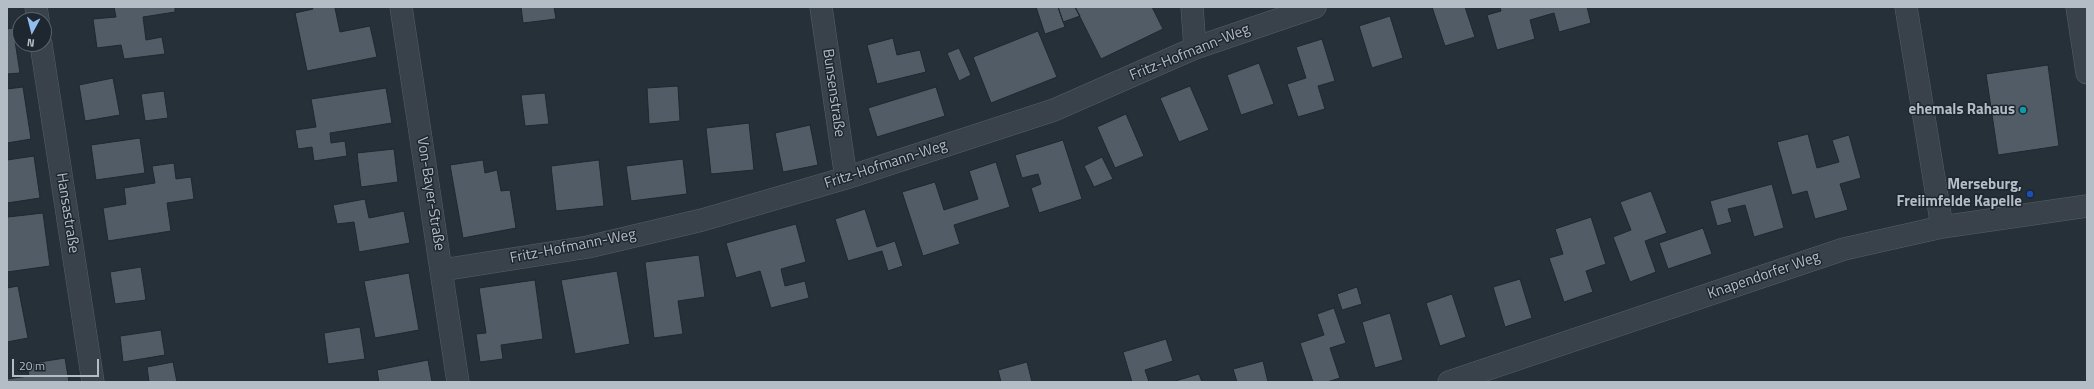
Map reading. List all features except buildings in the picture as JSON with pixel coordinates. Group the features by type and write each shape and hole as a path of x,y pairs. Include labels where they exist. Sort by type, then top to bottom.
{"street":[{"name":"Von-Bayer-Straße","path":"401,7 458,382"},
{"name":"Bunsenstraße","path":"821,7 846,178"},
{"path":"1192,7 1195,48"},
{"name":"Fritz-Hofmann-Weg","path":"442,270 588,247 702,220 846,178 1054,110 1195,48 1315,7"},
{"path":"1906,7 1942,227"},
{"path":"2077,7 2087,73"},
{"name":"Hansastraße","path":"43,52 93,382"},
{"name":"Knapendorfer Weg","path":"1449,382 1844,249 1942,227 2087,206"}],"place":[{"name":"ehemals Rahaus","path":"2023,110"},
{"name":"Merseburg, Freiimfelde Kapelle","path":"2030,194"}]}
